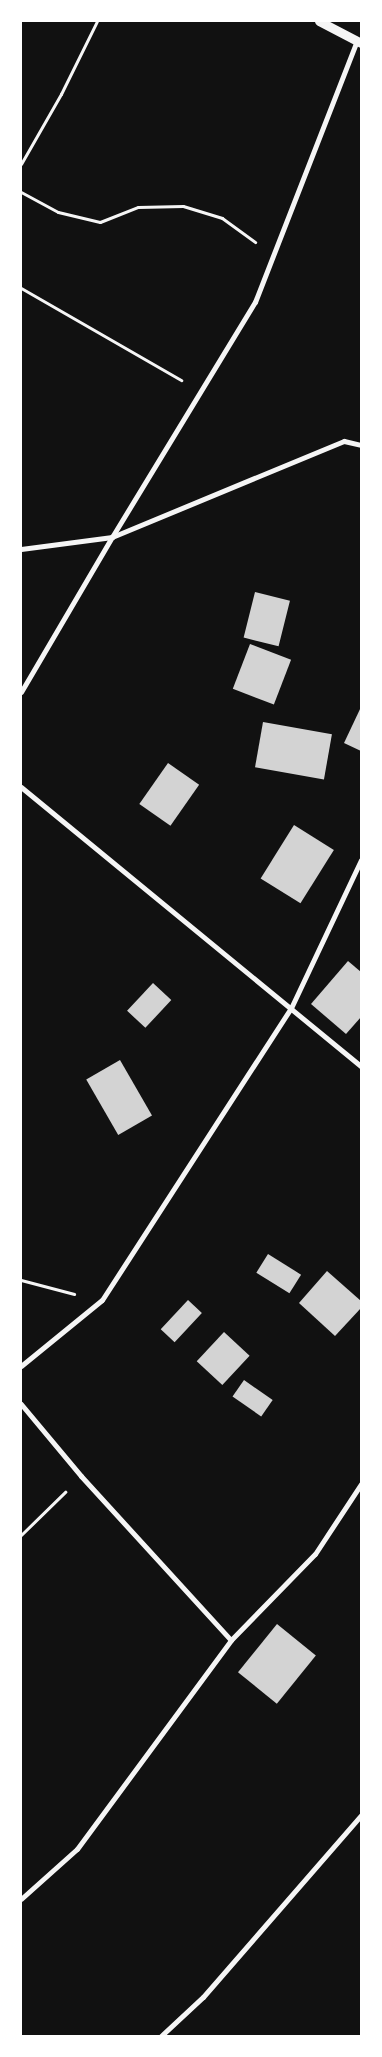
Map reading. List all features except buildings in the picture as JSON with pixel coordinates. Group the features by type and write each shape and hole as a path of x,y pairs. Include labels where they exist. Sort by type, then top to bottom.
{"street":[{"path":"21,692 112,537 255,302 359,42 319,21"},
{"path":"21,549 112,537 344,441 361,445"},
{"path":"21,786 361,1066"},
{"path":"21,1366 102,1300 291,1008 361,860"},
{"path":"21,1404 81,1476 231,1640"},
{"path":"21,1899 77,1849 231,1640 315,1554 361,1484"},
{"path":"161,2036 203,1997 361,1815"}],"path":[{"path":"21,164 61,94 97,21"},
{"path":"21,192 58,212 100,222 138,208 183,206 222,218 274,255"},
{"path":"21,288 201,391"},
{"path":"21,1280 102,1300"},
{"path":"21,1536 81,1476"}]}
